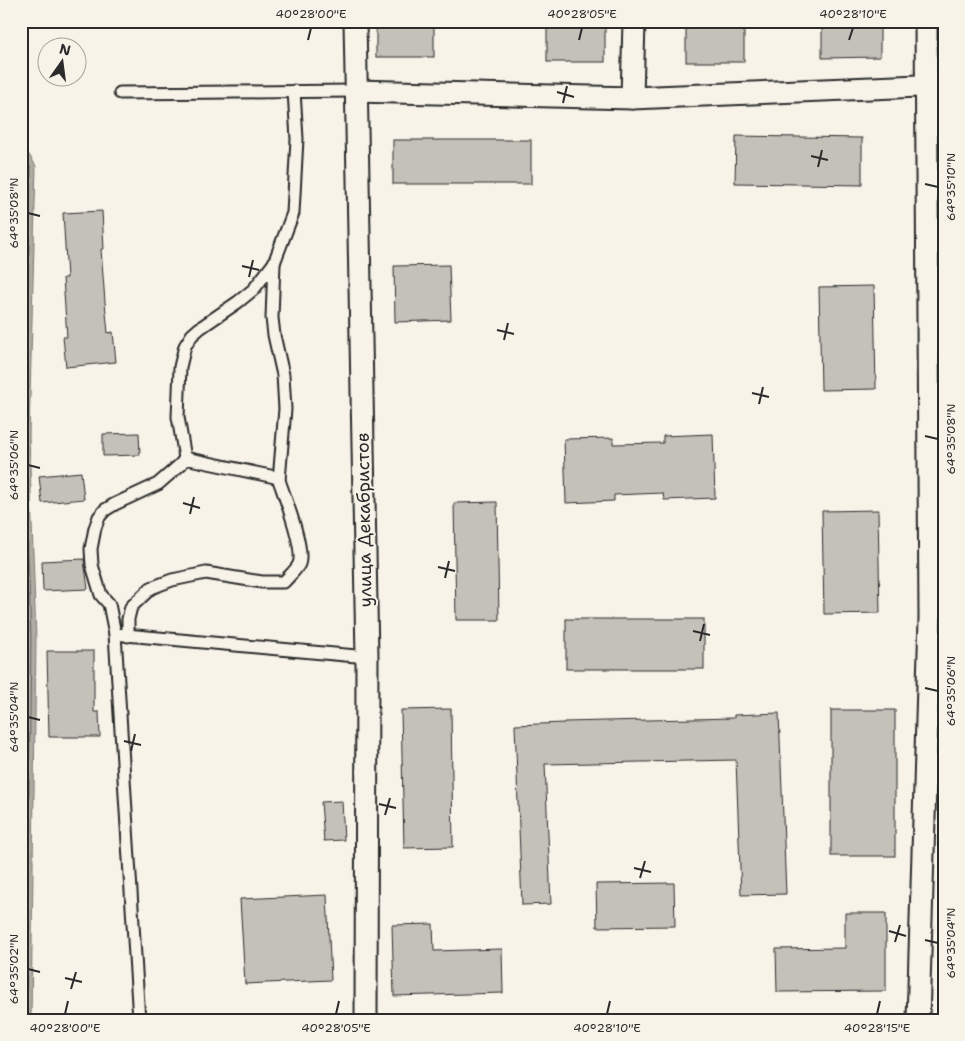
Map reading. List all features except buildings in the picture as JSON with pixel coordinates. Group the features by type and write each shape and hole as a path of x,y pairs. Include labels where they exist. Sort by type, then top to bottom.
{"street":[{"name":"улица Декабристов","path":"355,21 368,657 366,1020"},
{"path":"632,98 634,21"},
{"path":"918,1020 937,618 935,85 926,21"},
{"path":"355,91 632,98 935,85"}],"lane":[{"path":"139,1020 115,634 108,604 101,595 92,565 91,549 97,522 105,510 158,484 181,464 185,458 178,417 180,368 185,346 200,328 254,289 274,263 293,213 296,139 294,91"},
{"path":"120,93 355,91"},
{"path":"128,636 128,619 131,607 152,588 172,580 206,573 262,582 284,582 299,565 301,555 299,541 279,480 285,409 283,375 272,318 274,263"},
{"path":"185,458 275,477 279,480"},
{"path":"115,634 368,657"}],"water":[{"path":"21,142 36,166 29,435 36,639 31,1020 21,1020"}]}
